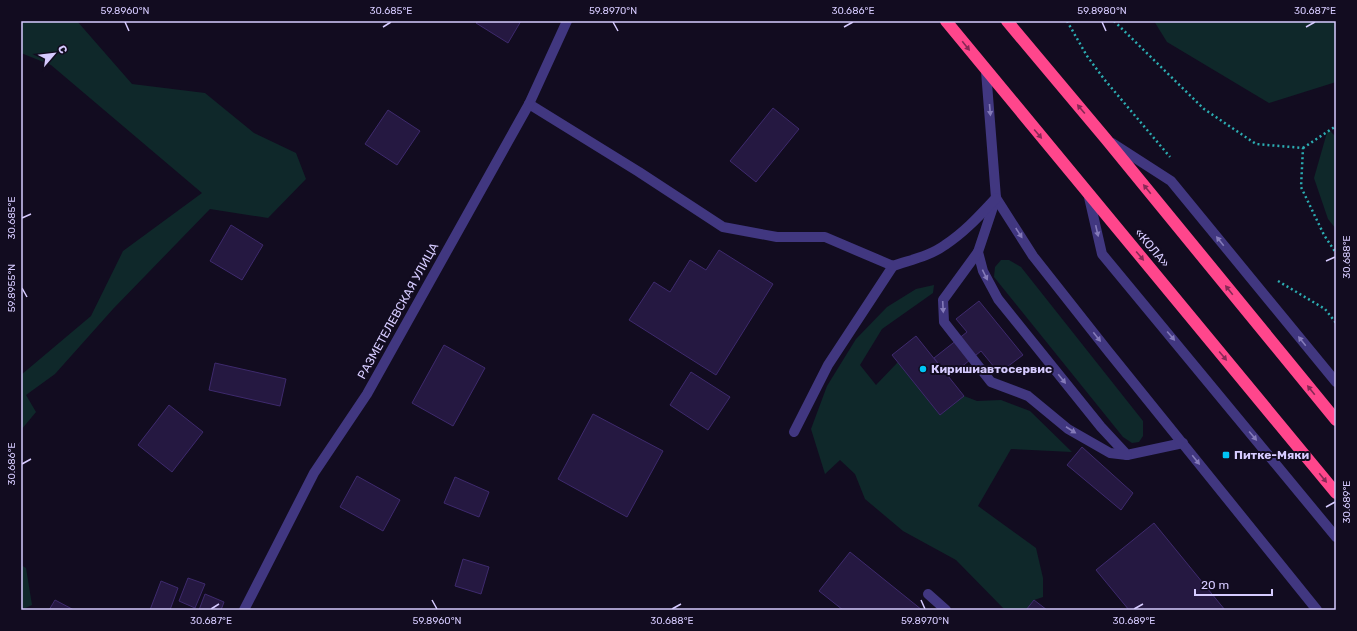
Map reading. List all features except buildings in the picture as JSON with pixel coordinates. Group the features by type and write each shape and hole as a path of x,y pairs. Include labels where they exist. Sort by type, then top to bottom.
{"highway":[{"name":"«КОЛА»","path":"946,21 1336,493"},
{"path":"1007,21 1106,139 1336,420"}],"street":[{"name":"РАЗМЕТЕЛЕВСКАЯ УЛИЦА","path":"244,610 314,473 367,394 529,104 567,21"},
{"path":"986,71 996,198 978,252 943,300 944,322 991,382 1028,396 1068,429 1110,453 1127,455 1183,443"},
{"path":"529,104 724,227 777,237 825,237 893,266"},
{"path":"1106,139 1171,181 1336,382"},
{"path":"1088,193 1102,254 1336,537"},
{"path":"794,432 828,365 893,266 925,256 945,246 971,224 996,198"},
{"path":"996,198 1033,256 1317,610"},
{"path":"978,252 983,271 998,299 1101,427 1127,455"},
{"path":"928,594 946,610"}],"path":[{"path":"1114,21 1204,109 1256,144 1302,148 1336,126"},
{"path":"1302,148 1301,187 1324,235 1336,253"}],"green space":[{"path":"21,21 77,21 132,84 205,93 254,133 296,153 306,179 268,218 210,209 113,309 55,374 26,395 36,412 21,430 21,375 91,316 123,251 202,193 51,65 21,53"},
{"path":"1154,21 1336,21 1336,82 1269,103 1167,42"},
{"path":"1328,129 1336,137 1336,229 1328,219 1314,178"},
{"path":"1001,260 1009,260 1021,267 1143,421 1143,436 1139,442 1132,443 1123,437 994,277 995,267"},
{"path":"934,285 933,293 882,329 860,365 876,385 898,362 940,415 964,396 977,401 1001,400 1030,411 1072,452 1011,449 978,506 1036,548 1043,578 1043,597 1034,600 1026,610 1005,610 956,560 903,531 865,499 855,474 840,460 825,474 811,429 827,386 856,339 887,307 916,289"},
{"path":"21,565 26,568 32,605 21,610"}],"place":[{"name":"Киришиавтосервис","path":"923,369"},
{"name":"Питке-Мяки","path":"1226,455"}]}
